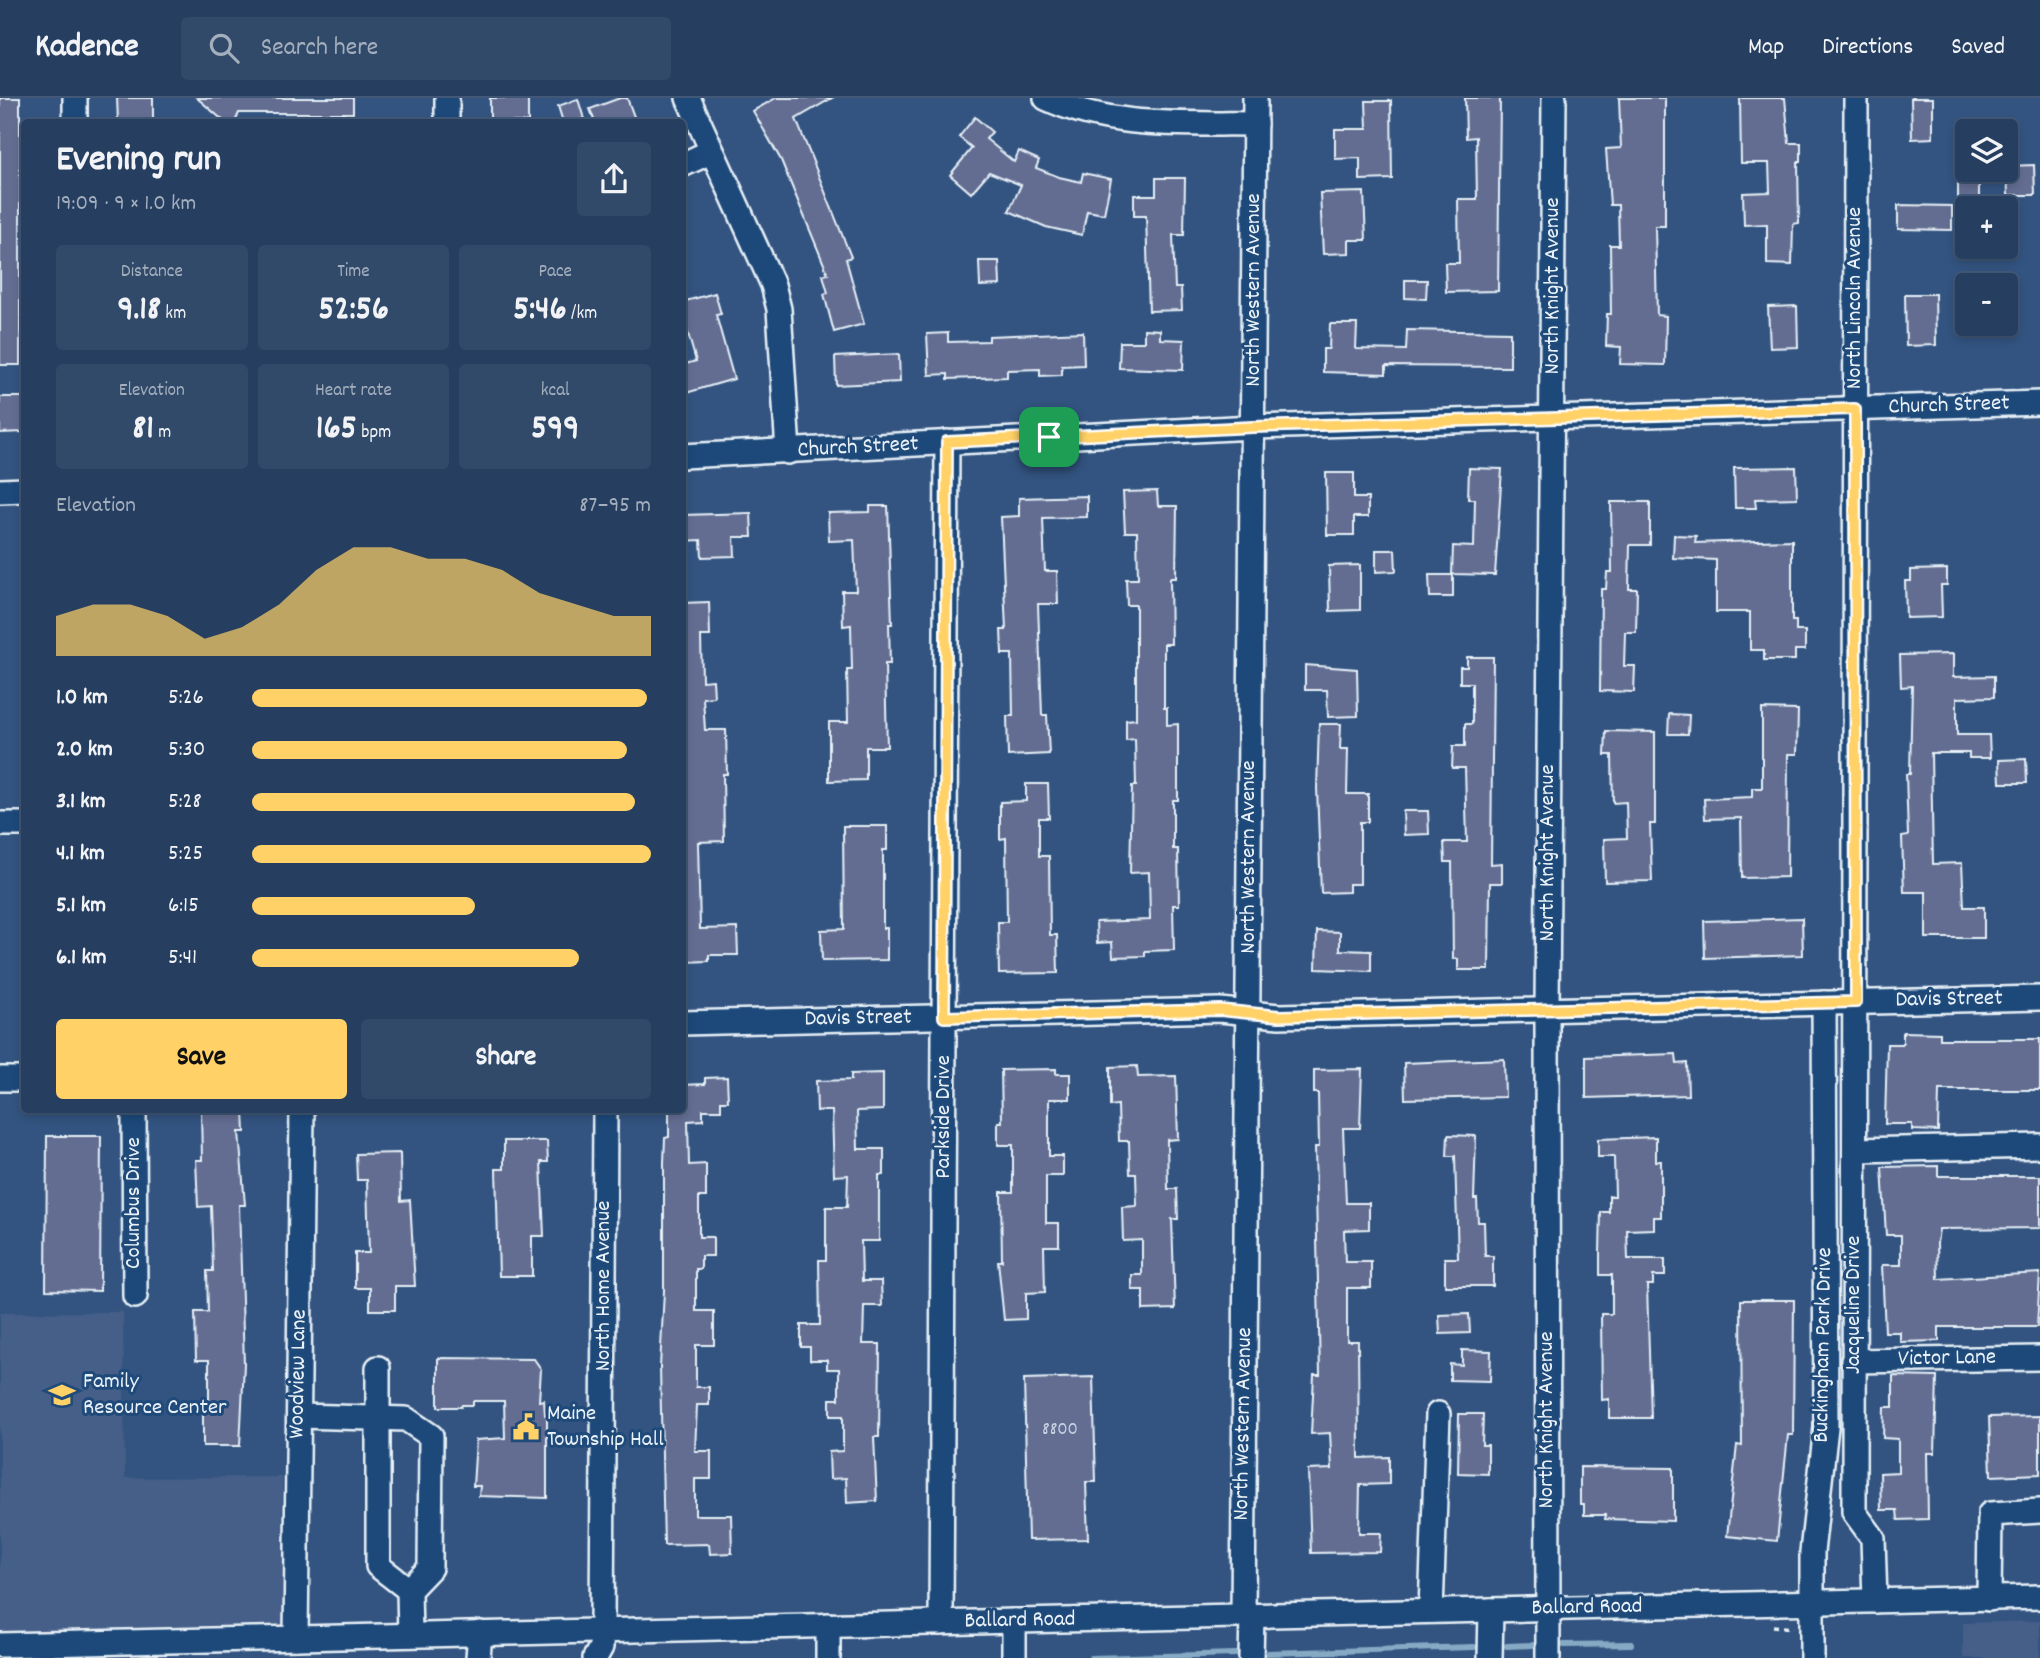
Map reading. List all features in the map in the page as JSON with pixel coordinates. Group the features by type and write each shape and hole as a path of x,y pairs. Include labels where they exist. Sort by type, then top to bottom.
{"street":[{"path":"75,98 75,119"},
{"path":"447,98 447,119"},
{"path":"688,98 710,152 773,285 779,309 788,452"},
{"path":"1046,98 1068,108 1103,118 1143,123 1255,124"},
{"name":"North Western Avenue","path":"1251,1658 1247,1616 1248,1013 1255,98"},
{"name":"North Knight Avenue","path":"1548,1658 1547,1010 1554,98"},
{"name":"North Lincoln Avenue","path":"1856,98 1856,1002"},
{"path":"686,163 710,152"},
{"name":"Church Street","path":"686,456 1253,427 2040,402"},
{"name":"Parkside Drive","path":"941,1623 947,442"},
{"path":"0,491 21,490"},
{"path":"0,824 21,824"},
{"name":"Davis Street","path":"686,1023 1220,1010 1279,1016 2040,998"},
{"name":"Jacqueline Drive","path":"1856,1002 1854,1512 1873,1538 1875,1601"},
{"name":"Buckingham Park Drive","path":"1812,1658 1812,1552 1826,1427 1824,1003"},
{"path":"0,1079 21,1079"},
{"name":"Columbus Drive","path":"134,1113 135,1296"},
{"name":"Woodview Lane","path":"296,1638 302,1113"},
{"name":"North Home Avenue","path":"602,1648 605,1113"},
{"path":"1855,1150 2040,1146"},
{"name":"Victor Lane","path":"1853,1360 2040,1358"},
{"path":"378,1368 377,1566 409,1590"},
{"path":"1431,1611 1438,1414"},
{"path":"299,1416 406,1419 431,1436 430,1567 409,1590 410,1635"},
{"path":"1989,1598 1990,1514 2040,1510"},
{"name":"Ballard Road","path":"0,1645 480,1633 602,1648 828,1625 2040,1597"},
{"path":"1490,1658 1491,1610"},
{"path":"1014,1621 1014,1658"},
{"path":"828,1625 828,1658"},
{"path":"478,1658 480,1633"}],"shaded area":[{"name":"Family Resource Center","path":"123,1312 125,1478 282,1477 283,1629 0,1631 0,1313"},
{"path":"2040,1621 2040,1658 1963,1658 1963,1623"}],"building":[{"path":"0,98 20,98 20,365 0,365"},
{"path":"117,98 153,98 153,119 118,119"},
{"path":"197,98 353,98 353,113 239,113 236,119 222,119"},
{"path":"490,98 528,98 528,119 490,119"},
{"path":"627,98 635,119 594,119 590,109"},
{"path":"776,98 832,98 796,119 851,257 846,259 864,324 834,332 824,294 828,293 823,275 828,274 781,160 753,111"},
{"path":"1465,98 1500,98 1498,291 1446,292 1445,263 1459,263 1458,199 1477,199 1476,137 1466,138"},
{"path":"1619,98 1665,98 1665,226 1655,226 1657,315 1666,316 1665,365 1620,364 1621,347 1606,346 1607,314 1611,314 1610,245 1619,245 1618,205 1610,205 1606,149 1621,148"},
{"path":"1740,98 1785,98 1789,143 1801,143 1801,162 1798,162 1799,223 1793,224 1792,265 1767,264 1767,224 1744,225 1743,193 1770,192 1769,163 1741,163"},
{"path":"1911,98 1933,98 1933,138 1912,139"},
{"path":"578,99 584,119 562,119 558,106"},
{"path":"1366,101 1391,101 1392,179 1360,180 1360,158 1335,159 1335,129 1367,129"},
{"path":"975,117 992,132 986,139 1014,162 1019,151 1039,160 1036,168 1059,177 1081,182 1083,173 1111,179 1104,214 1087,211 1082,235 1046,227 1009,211 1021,185 989,172 971,193 950,175 972,148 959,137"},
{"path":"2034,165 2035,195 2008,195 2008,182 2018,182 2018,166"},
{"path":"1156,178 1185,178 1184,235 1173,235 1175,288 1181,288 1182,310 1149,311 1146,216 1134,216 1134,195 1156,195"},
{"path":"1958,182 1979,182 1979,196 1958,196"},
{"path":"1364,192 1366,240 1349,240 1349,253 1323,254 1320,193"},
{"path":"1898,205 1952,206 1952,230 1898,229"},
{"path":"979,261 999,261 1000,285 980,286"},
{"path":"1405,280 1427,280 1426,299 1405,298"},
{"path":"715,293 721,314 716,315 734,379 686,393 686,364 696,361 686,327 686,301"},
{"path":"1905,294 1935,294 1936,345 1906,346"},
{"path":"1797,306 1798,347 1770,348 1768,307"},
{"path":"1330,324 1357,324 1356,349 1406,350 1407,330 1510,332 1510,367 1386,366 1386,374 1323,372 1323,349 1329,349"},
{"path":"1144,329 1160,330 1160,339 1184,340 1183,370 1119,368 1120,342 1144,342"},
{"path":"1083,332 1084,365 1062,366 1062,375 1040,376 1040,369 1007,370 1007,377 948,379 948,374 929,375 927,334 948,333 948,342 989,341 989,336"},
{"path":"899,354 900,382 836,385 835,357"},
{"path":"0,397 21,397 21,432 0,433"},
{"path":"1796,467 1797,498 1755,499 1756,508 1735,508 1734,468"},
{"path":"1469,468 1502,469 1495,575 1452,574 1453,546 1474,547 1475,499 1468,499"},
{"path":"1326,473 1354,473 1354,498 1368,498 1368,517 1354,517 1354,535 1327,535"},
{"path":"1157,491 1158,506 1177,506 1176,578 1170,578 1171,644 1164,644 1164,708 1167,708 1167,725 1178,724 1178,800 1173,800 1173,849 1178,849 1179,905 1173,905 1174,950 1145,951 1145,956 1113,957 1112,942 1097,943 1096,922 1150,920 1149,872 1130,873 1132,786 1136,786 1135,739 1126,740 1126,720 1136,719 1136,605 1127,605 1126,579 1138,579 1137,532 1125,532 1123,492"},
{"path":"1087,496 1087,517 1043,518 1045,571 1057,571 1058,604 1038,604 1042,715 1047,715 1049,754 1008,756 1007,716 1013,716 1012,654 1002,654 1001,630 1006,630 1001,517 1019,516 1019,498"},
{"path":"1611,502 1650,502 1650,545 1630,545 1629,589 1637,589 1636,632 1625,632 1624,666 1635,666 1634,692 1600,691 1601,589 1606,589 1607,572 1612,572"},
{"path":"870,506 888,506 892,624 889,624 890,664 885,664 887,747 866,747 866,780 829,781 829,722 848,722 847,670 852,670 851,625 843,626 842,591 856,591 854,540 829,541 828,513 870,512"},
{"path":"751,513 752,537 734,537 735,556 702,557 701,540 686,541 686,515"},
{"path":"1674,535 1696,536 1695,543 1792,540 1792,621 1796,621 1796,631 1805,631 1805,650 1795,650 1795,660 1764,660 1764,650 1750,650 1750,612 1716,612 1716,560 1673,558"},
{"path":"1376,550 1395,550 1396,571 1376,572"},
{"path":"1360,565 1360,610 1330,611 1329,566"},
{"path":"1947,569 1947,585 1941,585 1942,617 1906,618 1905,581 1911,581 1911,570"},
{"path":"1429,575 1453,575 1453,597 1430,597"},
{"path":"709,602 710,636 701,636 702,681 713,680 714,697 703,698 705,730 726,730 727,774 723,774 724,841 698,842 700,929 737,928 738,955 709,955 709,961 686,962 686,603"},
{"path":"1953,654 1953,677 1994,676 1994,697 1957,698 1957,735 1989,735 1990,758 1969,758 1969,753 1931,753 1933,864 1962,863 1964,907 1984,907 1984,938 1926,938 1926,892 1904,892 1902,837 1908,836 1906,774 1910,774 1912,686 1901,687 1900,655"},
{"path":"1467,657 1493,657 1491,864 1502,863 1502,883 1490,883 1489,970 1458,970 1458,959 1453,959 1452,862 1445,862 1444,842 1467,842 1465,768 1452,768 1453,746 1465,746 1465,724 1472,724 1472,683 1460,683 1460,667 1467,667"},
{"path":"1305,665 1357,669 1358,716 1328,717 1327,690 1305,690"},
{"path":"1762,709 1798,710 1797,754 1788,754 1787,877 1742,878 1741,818 1705,819 1704,799 1752,797 1752,788 1762,788"},
{"path":"1669,714 1689,715 1688,734 1668,734"},
{"path":"1319,724 1341,724 1340,749 1348,749 1347,794 1368,794 1368,822 1360,822 1360,884 1349,884 1349,892 1321,893 1317,788"},
{"path":"1606,731 1655,732 1655,824 1650,824 1652,881 1605,882 1604,839 1627,838 1626,802 1613,803 1612,755 1605,755"},
{"path":"2026,759 2027,783 2000,783 1999,760"},
{"path":"1026,784 1048,784 1049,818 1039,818 1039,856 1049,856 1050,935 1057,935 1058,973 999,974 998,922 1007,922 1006,838 1000,839 1000,802 1026,801"},
{"path":"1403,811 1428,811 1429,834 1404,835"},
{"path":"843,826 887,826 887,850 883,850 883,928 887,928 887,960 822,961 821,930 844,929"},
{"path":"1802,918 1803,955 1705,958 1704,921"},
{"path":"1317,931 1340,932 1340,950 1371,951 1371,971 1316,969"},
{"path":"1903,1032 1940,1033 1940,1039 2040,1039 2040,1090 1939,1090 1938,1131 1912,1130 1912,1124 1885,1124 1887,1044 1903,1044"},
{"path":"1676,1054 1677,1064 1687,1063 1688,1095 1586,1098 1586,1057"},
{"path":"1504,1059 1505,1097 1405,1099 1404,1063"},
{"path":"1137,1066 1138,1077 1176,1076 1178,1139 1167,1140 1168,1189 1177,1189 1178,1219 1172,1219 1175,1309 1143,1310 1143,1290 1132,1290 1132,1275 1142,1275 1142,1240 1123,1241 1122,1207 1137,1206 1136,1174 1130,1174 1129,1141 1119,1141 1118,1105 1110,1106 1110,1067"},
{"path":"1056,1069 1056,1074 1070,1074 1070,1099 1049,1099 1049,1156 1063,1156 1063,1176 1046,1176 1046,1223 1059,1223 1059,1246 1044,1246 1045,1292 1026,1293 1026,1319 1004,1320 998,1261 1002,1261 1001,1192 1013,1192 1013,1145 998,1145 998,1122 1002,1122 1001,1070"},
{"path":"1362,1069 1360,1128 1343,1128 1346,1203 1369,1203 1369,1229 1344,1230 1345,1262 1371,1262 1371,1288 1347,1288 1347,1341 1358,1341 1359,1458 1389,1457 1389,1484 1360,1485 1359,1533 1381,1533 1380,1552 1311,1553 1308,1470 1332,1469 1330,1433 1311,1434 1314,1375 1320,1375 1315,1147 1319,1147 1318,1093 1314,1093 1314,1070"},
{"path":"883,1073 883,1110 857,1111 858,1149 884,1149 884,1175 879,1175 879,1241 861,1241 862,1281 881,1281 882,1306 864,1306 863,1344 880,1344 879,1437 874,1437 877,1501 847,1503 846,1478 830,1479 829,1452 843,1451 843,1416 830,1416 830,1399 839,1399 839,1369 827,1369 827,1360 810,1360 810,1347 801,1347 801,1325 820,1325 819,1260 826,1260 826,1207 847,1207 848,1175 834,1176 832,1111 817,1111 816,1081 851,1080 851,1074"},
{"path":"727,1077 728,1101 721,1101 721,1110 703,1110 703,1120 688,1121 689,1165 706,1164 706,1197 699,1197 699,1237 713,1237 713,1256 701,1256 701,1269 696,1269 696,1311 714,1311 714,1345 696,1345 696,1387 709,1387 709,1405 697,1405 695,1451 711,1451 711,1479 695,1479 695,1515 731,1515 732,1553 710,1554 709,1544 664,1545 660,1367 664,1291 665,1138 669,1137 669,1113 686,1113 686,1085 705,1084 705,1078"},
{"path":"201,1113 244,1113 245,1132 239,1132 245,1205 239,1205 244,1364 240,1446 203,1446 203,1408 209,1408 209,1360 196,1360 195,1312 208,1312 207,1271 213,1271 211,1206 198,1207 196,1160 202,1160"},
{"path":"1448,1135 1476,1136 1474,1199 1477,1199 1478,1222 1484,1222 1485,1256 1493,1256 1493,1286 1445,1286 1445,1258 1458,1258 1455,1156 1447,1156"},
{"path":"47,1136 101,1136 100,1291 46,1290"},
{"path":"1656,1137 1656,1161 1661,1161 1661,1217 1654,1217 1654,1229 1627,1230 1628,1259 1665,1259 1665,1276 1653,1276 1653,1285 1647,1285 1651,1418 1609,1418 1609,1399 1602,1400 1601,1314 1612,1314 1612,1275 1600,1275 1600,1251 1601,1212 1609,1212 1609,1196 1615,1196 1614,1157 1598,1157 1598,1139"},
{"path":"504,1141 547,1141 548,1162 541,1162 544,1236 532,1236 532,1276 499,1276 496,1169 504,1169"},
{"path":"400,1153 401,1201 410,1200 415,1286 395,1286 395,1310 370,1310 370,1288 355,1288 355,1253 369,1253 367,1180 357,1180 356,1154"},
{"path":"1938,1166 1938,1176 2040,1176 2040,1228 1939,1229 1937,1243 1938,1279 2040,1273 2037,1327 1939,1327 1939,1341 1900,1342 1900,1332 1885,1332 1882,1265 1901,1265 1901,1235 1886,1235 1882,1167"},
{"path":"1741,1300 1794,1300 1793,1435 1788,1435 1777,1541 1727,1536 1737,1445 1742,1446"},
{"path":"1469,1314 1470,1333 1440,1334 1439,1315"},
{"path":"1462,1350 1491,1351 1490,1381 1450,1380 1450,1364 1462,1365"},
{"name":"Maine Township Hall","path":"438,1358 534,1359 541,1369 539,1401 544,1400 547,1415 547,1498 479,1496 480,1486 473,1486 476,1440 505,1438 504,1401 473,1401 473,1405 438,1407"},
{"path":"1893,1376 1937,1377 1935,1453 1927,1453 1928,1519 1898,1520 1897,1510 1881,1510 1880,1473 1898,1472 1898,1439 1883,1438 1884,1407 1893,1407"},
{"path":"1093,1377 1096,1482 1086,1482 1088,1539 1028,1540 1024,1379"},
{"path":"1459,1414 1483,1414 1482,1445 1488,1445 1488,1474 1458,1473"},
{"path":"2040,1416 2040,1474 1991,1476 1989,1417"},
{"path":"1580,1467 1673,1468 1673,1521 1605,1519 1605,1515 1584,1515 1584,1504 1580,1504"}],"waterway":[{"path":"1564,1645 1631,1644"},
{"path":"1507,1646 1532,1645"},
{"path":"1268,1653 1474,1647"},
{"path":"1091,1658 1236,1654"}],"place":[{"name":"Family Resource Center","path":"62,1395"},
{"name":"Maine Township Hall","path":"526,1427"}],"route":[{"path":"1855,409 1856,1002 1279,1016 1220,1010 944,1017 947,442 1049,437 1253,427 1855,409"}]}
